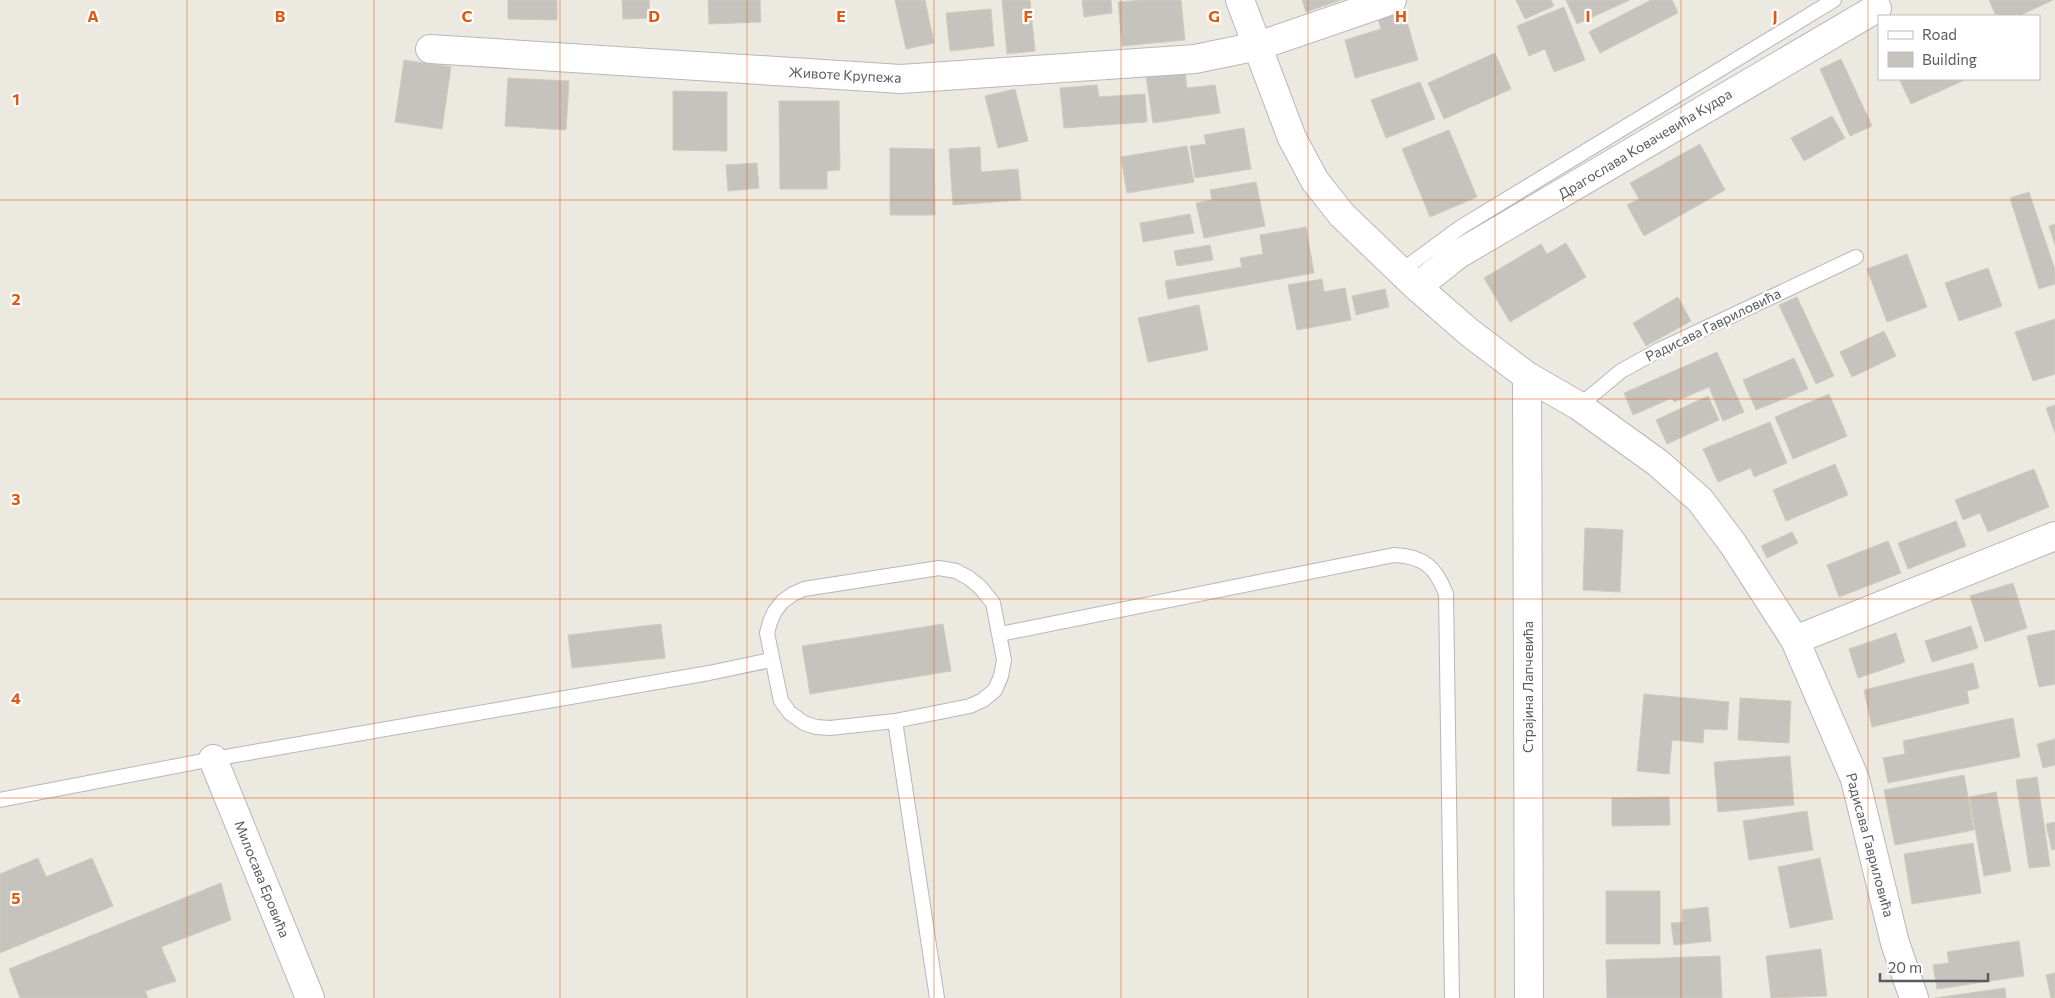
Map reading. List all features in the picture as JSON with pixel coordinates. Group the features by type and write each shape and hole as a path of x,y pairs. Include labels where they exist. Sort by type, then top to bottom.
{"street":[{"path":"1240,0 1292,138 1315,181 1342,216 1409,279 1470,333 1527,376"},
{"path":"1258,46 1392,0"},
{"name":"Драгослава Ковачевића Кудра","path":"1409,279 1457,256 1876,8"},
{"name":"Животе Крупежа","path":"430,49 901,79 1195,59 1258,46"},
{"name":"Радисава Гавриловића","path":"1527,376 1579,406 1658,463 1700,500 1733,544 1795,640 1855,779 1895,943 1914,998"},
{"name":"Страјина Лапчевића","path":"1527,376 1529,998"},
{"path":"1795,640 2055,536"},
{"name":"Милосава Еровића","path":"213,759 310,998"}],"lane":[{"path":"1409,279 1462,227 1834,0"},
{"name":"Радисава Гавриловића","path":"1579,406 1621,371 1659,350 1856,256"},
{"path":"1000,634 1394,555 1420,560 1431,568 1441,580 1446,594 1452,998"},
{"path":"939,568 956,571 980,587 993,603 1004,660 1001,676 995,690 983,700 970,706 895,721 830,728 804,722 790,713 781,701 771,660 767,633 770,622 775,611 792,594 804,589 939,568"},
{"path":"0,800 213,759 700,675 771,660"},
{"path":"895,721 937,998"}],"building":[{"path":"508,0 557,0 557,20 508,19"},
{"path":"622,0 649,0 650,18 623,19"},
{"path":"708,0 760,0 761,22 709,24"},
{"path":"895,0 925,0 934,43 906,49"},
{"path":"1002,0 1030,0 1035,51 1007,54"},
{"path":"1082,0 1111,0 1112,13 1084,17"},
{"path":"1181,0 1185,40 1122,46 1118,2"},
{"path":"1302,0 1341,0 1306,12"},
{"path":"1516,0 1551,0 1554,6 1525,19"},
{"path":"1566,0 1630,0 1577,24"},
{"path":"1651,0 1672,0 1678,13 1600,53 1589,32"},
{"path":"1989,0 2053,0 2021,15 1996,15"},
{"path":"1564,7 1585,60 1554,72 1545,49 1529,56 1517,26"},
{"path":"991,9 994,46 950,51 946,13"},
{"path":"1404,11 1418,60 1355,78 1345,40 1381,29 1378,19"},
{"path":"1495,53 1511,89 1444,119 1428,83"},
{"path":"1841,59 1872,126 1850,136 1820,69"},
{"path":"404,60 451,67 442,129 395,122"},
{"path":"1185,71 1187,88 1215,85 1220,113 1153,123 1146,76"},
{"path":"508,78 569,81 566,130 505,126"},
{"path":"1899,80 1965,80 1911,104"},
{"path":"1420,82 1435,119 1386,138 1371,100"},
{"path":"1097,85 1099,97 1145,94 1147,122 1064,128 1060,88"},
{"path":"1015,89 1028,141 998,148 985,96"},
{"path":"673,91 727,92 727,151 673,150"},
{"path":"779,101 839,101 840,170 827,171 827,189 780,189"},
{"path":"1832,116 1845,138 1804,161 1791,138"},
{"path":"1244,128 1251,169 1195,178 1190,146 1206,144 1204,135"},
{"path":"1449,130 1477,197 1430,217 1402,149"},
{"path":"1700,144 1725,190 1644,236 1627,205 1639,199 1630,183"},
{"path":"1187,146 1194,182 1127,193 1121,157"},
{"path":"980,147 981,172 1018,169 1021,200 953,205 949,149"},
{"path":"890,148 934,149 935,215 890,215"},
{"path":"757,163 759,188 728,191 726,165"},
{"path":"1256,182 1265,226 1204,238 1196,203 1212,200 1210,190"},
{"path":"2029,192 2055,270 2055,284 2039,289 2010,198"},
{"path":"1190,214 1194,233 1143,242 1140,223"},
{"path":"2055,224 2055,245 2049,226"},
{"path":"1306,227 1314,273 1168,299 1165,281 1242,267 1240,258 1263,254 1260,235"},
{"path":"1566,243 1586,277 1510,322 1484,278 1541,244 1547,254"},
{"path":"1210,245 1213,260 1177,266 1174,251"},
{"path":"1907,254 1927,307 1887,322 1867,269"},
{"path":"1988,268 2002,306 1959,321 1945,283"},
{"path":"1322,279 1324,292 1345,288 1351,320 1297,330 1288,285"},
{"path":"1385,289 1389,307 1356,315 1352,296"},
{"path":"1678,297 1691,321 1646,346 1633,323"},
{"path":"1797,297 1834,376 1816,384 1779,305"},
{"path":"1199,305 1208,350 1148,362 1138,318"},
{"path":"2055,319 2055,374 2033,381 2015,332"},
{"path":"1884,331 1896,356 1852,377 1840,352"},
{"path":"1717,352 1744,412 1723,421 1709,387 1674,402 1672,398 1633,415 1624,393"},
{"path":"1794,358 1808,389 1756,410 1743,380"},
{"path":"1829,394 1847,436 1793,459 1775,417"},
{"path":"1708,396 1719,420 1667,444 1656,420"},
{"path":"2055,405 2055,433 2046,408"},
{"path":"1770,422 1787,463 1754,477 1751,468 1718,482 1703,449"},
{"path":"1835,464 1848,495 1786,521 1773,490"},
{"path":"2034,469 2049,507 1988,532 1980,513 1963,520 1955,500"},
{"path":"1956,521 1966,546 1908,569 1898,543"},
{"path":"1585,528 1623,530 1620,592 1583,590"},
{"path":"1792,532 1798,543 1767,558 1761,546"},
{"path":"1888,541 1901,573 1839,597 1827,565"},
{"path":"2013,583 2027,628 1985,642 1970,596"},
{"path":"661,624 665,658 572,668 568,635"},
{"path":"943,624 951,671 810,694 802,646"},
{"path":"1971,626 1978,648 1932,662 1925,641"},
{"path":"2055,630 2055,684 2039,687 2027,636"},
{"path":"1896,633 1905,662 1858,678 1849,649"},
{"path":"1973,663 1979,688 1967,691 1969,703 1872,727 1864,690"},
{"path":"1644,694 1729,702 1727,730 1704,729 1703,743 1672,740 1669,774 1637,771"},
{"path":"1740,698 1791,701 1789,743 1738,740"},
{"path":"2013,718 2020,757 1888,783 1883,758 1905,754 1903,741"},
{"path":"2055,739 2055,765 2043,768 2037,744"},
{"path":"1790,756 1794,805 1718,812 1714,762"},
{"path":"1964,775 1974,830 1895,845 1884,790"},
{"path":"2037,777 2050,866 2029,868 2016,780"},
{"path":"1996,792 2011,871 1984,876 1969,797"},
{"path":"1669,797 1670,825 1612,826 1612,798"},
{"path":"1807,811 1813,850 1749,860 1743,821"},
{"path":"2055,822 2055,849 2052,850 2046,824"},
{"path":"1973,843 1981,893 1912,904 1904,854"},
{"path":"38,858 46,877 92,858 113,906 0,953 0,874"},
{"path":"1820,858 1833,919 1790,928 1778,867"},
{"path":"221,883 231,920 161,947 176,981 145,991 148,998 20,998 9,969"},
{"path":"1606,891 1660,891 1660,944 1606,944"},
{"path":"1708,907 1711,941 1674,945 1671,923 1683,922 1682,910"},
{"path":"2019,941 2024,976 1937,989 1933,965 1949,963 1947,952"},
{"path":"1821,949 1827,996 1771,998 1766,956"},
{"path":"1720,956 1722,998 1607,998 1606,960"},
{"path":"2055,973 2055,998 2051,998 2046,975"},
{"path":"2005,988 2006,998 1935,998"}]}
